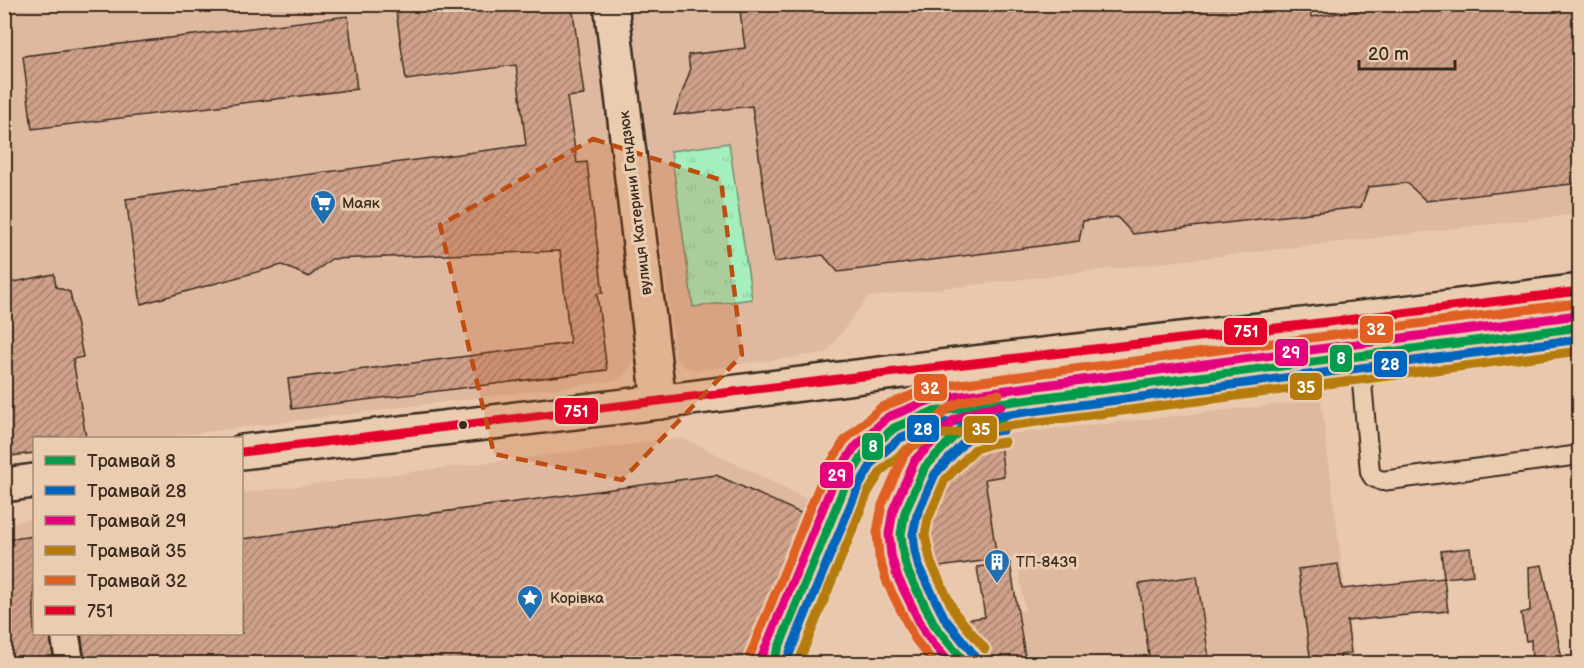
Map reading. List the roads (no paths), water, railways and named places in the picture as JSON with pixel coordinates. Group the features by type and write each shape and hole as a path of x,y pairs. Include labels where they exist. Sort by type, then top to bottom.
{"street":[{"name":"вулиця Катерини Гандзюк","path":"611,4 659,402"},
{"path":"243,452 1580,291"},
{"path":"4,485 33,482"},
{"path":"65,635 70,663"}],"lane":[{"path":"1354,319 1359,349 1370,472 1375,479 1382,482 1580,455"}],"tram line":[{"name":"32","path":"750,655 825,472 844,441 880,408 929,388 1577,303"},
{"name":"29","path":"761,659 836,476 854,448 888,417 930,400 1578,315"},
{"name":"8","path":"772,664 847,481 864,454 894,428 932,412 1580,327"},
{"name":"28","path":"785,664 858,487 873,462 900,438 935,424 1580,339"},
{"name":"35","path":"798,664 868,492 882,470 907,449 938,435 1580,351"},
{"name":"32","path":"935,664 915,639 887,583 879,557 877,532 882,505 904,455 945,411 963,401 999,394"},
{"name":"29","path":"950,664 925,633 897,576 891,555 889,534 893,510 915,460 954,420 982,409 1001,406"},
{"path":"803,664 870,498 892,461 915,440 971,407"},
{"name":"8","path":"966,664 935,626 908,572 901,534 905,512 925,467 962,428 986,420 1002,418"},
{"name":"28","path":"975,656 945,619 919,568 913,534 917,515 935,474 968,438 1003,430"},
{"name":"35","path":"985,649 955,613 931,563 925,535 928,519 945,480 975,449 1005,442"},
{"path":"935,626 953,664"}],"place":[{"name":"Маяк","path":"323,226"},
{"name":"ТП-8439","path":"997,585"},
{"name":"Корівка","path":"530,621"}]}
